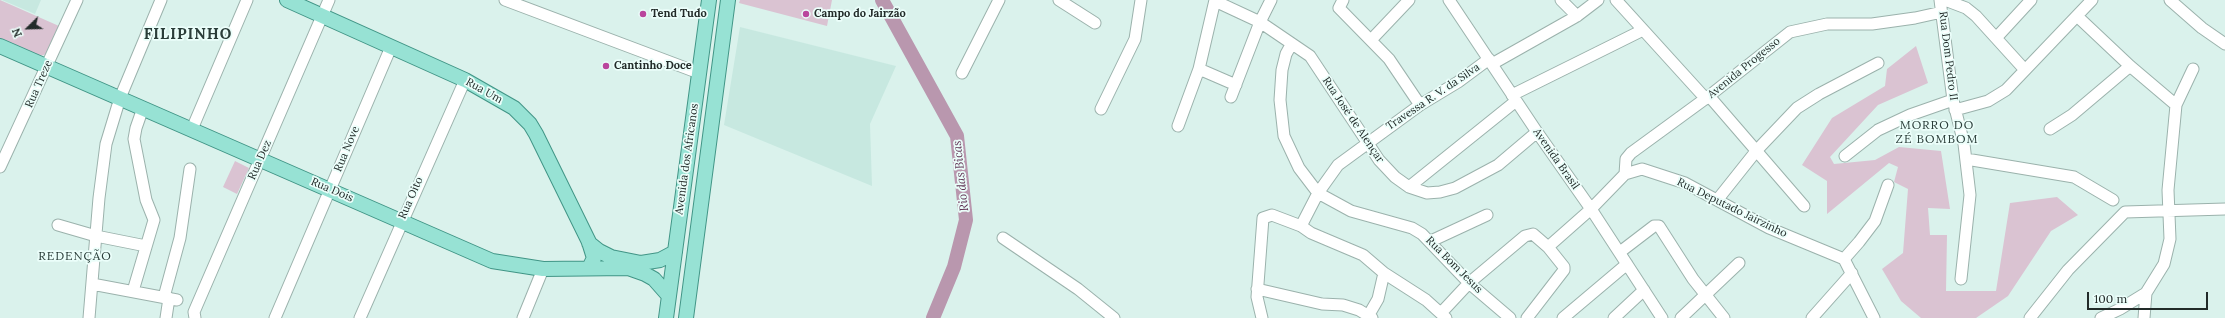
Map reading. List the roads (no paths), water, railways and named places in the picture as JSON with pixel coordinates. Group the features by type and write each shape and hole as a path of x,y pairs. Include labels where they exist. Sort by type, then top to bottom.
{"main road":[{"name":"Rua Um","path":"287,0 465,80 514,108 530,124 588,242 594,258 590,268"},
{"name":"Avenida dos Africanos","path":"666,318 708,0"},
{"name":"Avenida dos Africanos","path":"686,318 728,0"},
{"name":"Rua Dois","path":"0,46 402,220 492,261 543,269 614,267 637,270 654,279 669,296"},
{"path":"684,186 687,186 691,190 691,207 698,221"},
{"path":"588,242 599,251 611,257 641,263 660,260 675,252"}],"street":[{"name":"Rua Treze","path":"0,168 77,0"},
{"path":"89,318 102,165 120,98 161,0"},
{"path":"192,129 248,0"},
{"name":"Rua Dez","path":"195,318 194,312 329,0"},
{"path":"505,0 523,3 699,72"},
{"path":"962,73 999,0"},
{"path":"1061,0 1095,23"},
{"path":"1101,109 1135,39 1141,0"},
{"path":"1178,126 1199,69 1215,0"},
{"name":"Rua José de Alençar","path":"1215,0 1260,22 1313,60 1379,160 1409,187 1427,193 1440,192 1455,188 1498,165 1537,132"},
{"path":"1231,97 1260,22 1272,0"},
{"path":"1371,40 1409,0"},
{"name":"Avenida Brasil","path":"1449,0 1537,132 1620,252 1662,318"},
{"path":"1561,0 1577,16"},
{"name":"Travessa R. V. da Silva","path":"1301,226 1318,192 1338,165 1367,142 1420,105 1490,61 1577,16 1598,0"},
{"path":"1616,0 1757,150 1804,206"},
{"name":"Rua Dom Pedro II","path":"1940,0 1954,105 1966,159 1970,195 1961,279"},
{"path":"1945,0 1966,8 2025,70"},
{"path":"1996,38 2032,0"},
{"path":"1845,156 1878,130 1910,115 1954,105 1992,99 2016,82 2025,70 2078,17 2092,0"},
{"path":"2170,0 2202,28 2225,44"},
{"path":"1341,4 1389,59 1420,105"},
{"name":"Avenida Progesso","path":"1625,174 1626,159 1632,153 1708,98 1780,38 1799,29 1827,24 1872,24 1915,18 1942,12"},
{"path":"2078,17 2130,66 2176,105"},
{"path":"1409,187 1514,98 1643,30"},
{"name":"Rua Bom Jesus","path":"1291,44 1282,70 1280,100 1283,129 1299,168 1318,192 1351,211 1412,228 1431,241 1469,283 1510,318"},
{"name":"Rua Nove","path":"275,318 391,47"},
{"path":"1718,199 1757,150 1797,108 1819,94 1878,63"},
{"path":"2050,129 2072,115 2130,66"},
{"path":"1199,69 1236,85"},
{"path":"2101,318 2120,309 2146,293 2164,264 2170,239 2169,175 2176,105 2193,69"},
{"name":"Rua Oito","path":"360,318 465,80"},
{"path":"133,291 154,220 146,200 134,139 143,108"},
{"path":"1966,159 2074,178 2113,200"},
{"name":"Rua Deputado Jairzinho","path":"1625,174 1642,169 1685,183 1718,199 1769,228 1844,259"},
{"path":"166,318 190,170"},
{"path":"1548,247 1591,209 1625,174"},
{"path":"1874,318 1844,259 1875,221 1888,185"},
{"path":"2030,318 2068,270 2125,212 2225,209"},
{"path":"1262,318 1257,297 1257,289 1263,218 1272,215 1301,226 1311,233 1363,255 1384,273 1416,294 1444,316 1469,283 1529,234 1537,236 1564,267 1564,270 1527,318"},
{"path":"1431,241 1487,215"},
{"path":"58,224 96,236 146,246"},
{"path":"1620,252 1654,226 1658,226 1706,296 1724,318"},
{"path":"1003,238 1078,289 1114,318"},
{"path":"1681,318 1706,296 1739,263"},
{"path":"1563,318 1627,264"},
{"path":"523,318 543,269"},
{"path":"1257,289 1322,304 1343,305 1369,317 1378,299 1384,273"},
{"path":"1812,318 1852,273"},
{"path":"92,284 170,298"},
{"path":"1614,318 1644,290"},
{"path":"2144,318 2146,293"}],"waterway":[{"name":"Rio das Bicas","path":"882,0 957,136 966,220 954,267 933,318"}],"place":[{"name":"Tend Tudo","path":"643,14"},
{"name":"Campo do Jairzão","path":"806,14"},
{"name":"Cantinho Doce","path":"606,66"}],"district":[{"name":"FILIPINHO","path":"188,35"},
{"name":"MORRO DO ZÉ BOMBOM","path":"1937,133"},
{"name":"REDENÇÃO","path":"75,257"}]}
